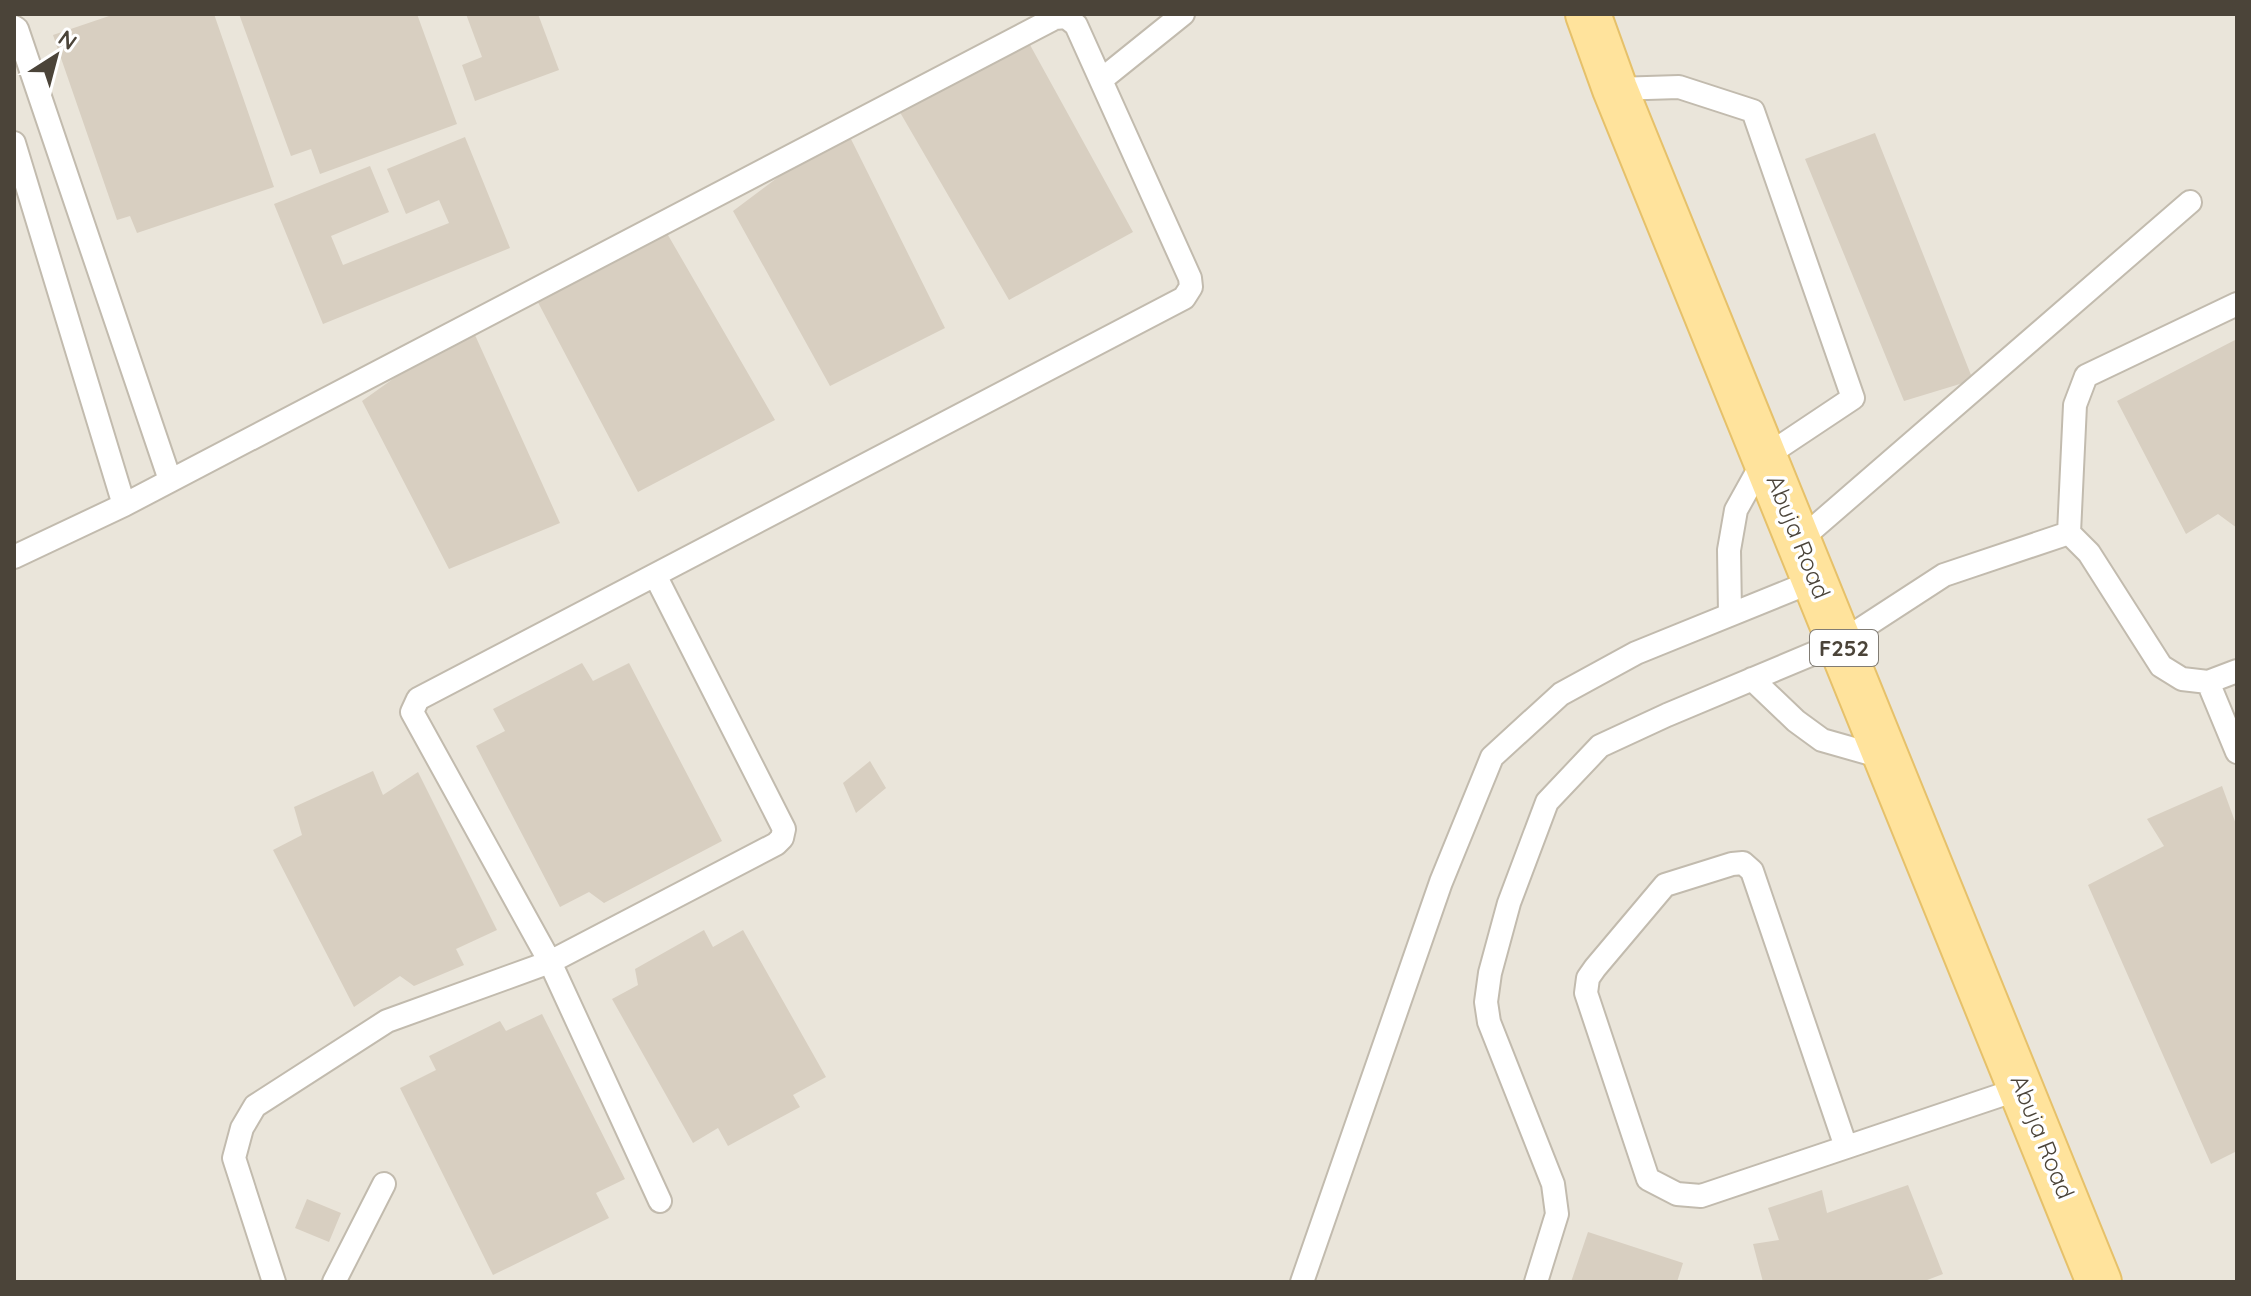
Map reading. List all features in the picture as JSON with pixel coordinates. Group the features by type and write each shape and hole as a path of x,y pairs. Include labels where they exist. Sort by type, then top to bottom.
{"main road":[{"name":"Abuja Road","path":"1588,14 1615,89 2099,1282"}],"lane":[{"path":"1101,80 1183,14"},
{"path":"14,557 124,505 1055,18 1066,17 1076,25 1190,278 1191,287 1184,298 418,699 414,704 412,712 550,962 660,1201"},
{"path":"14,27 170,480"},
{"path":"1615,89 1679,87 1753,111 1853,398 1766,456 1736,510 1729,550 1730,614"},
{"path":"14,143 124,505"},
{"path":"1800,540 2190,202"},
{"path":"2237,304 2086,376 2075,405 2069,533 2089,553 2161,666 2182,679 2208,682 2237,671"},
{"path":"1536,1282 1557,1214 1553,1184 1489,1022 1486,1002 1490,973 1509,903 1547,802 1600,746 1841,642 1944,575 2069,533"},
{"path":"274,1282 234,1158 242,1128 255,1106 387,1021 550,962 776,844 782,838 784,829 655,575"},
{"path":"1302,1282 1441,882 1492,757 1561,694 1636,653 1816,580"},
{"path":"1752,679 1796,721 1822,740 1889,759"},
{"path":"2208,682 2237,752"},
{"path":"1846,1147 1752,871 1743,863 1732,864 1665,885 1595,968 1588,978 1586,993 1648,1179 1677,1194 1701,1196 2022,1088"},
{"path":"334,1282 384,1184"}],"shaded area":[{"path":"14,14 2237,14 2237,1282 14,1282"}],"building":[{"path":"115,14 214,14 274,187 137,233 130,216 117,220 53,35"},
{"path":"239,14 417,14 457,124 320,174 311,149 291,156"},
{"path":"466,14 538,14 559,70 475,101 462,65 482,57"},
{"path":"1024,34 1133,232 1009,300 894,102"},
{"path":"845,127 945,328 830,386 733,211"},
{"path":"1875,133 1973,380 1904,401 1805,159"},
{"path":"465,137 510,248 323,324 274,204 370,166 389,212 331,236 343,265 449,223 439,200 406,214 387,169"},
{"path":"661,223 775,420 638,492 532,291"},
{"path":"470,324 560,523 449,569 362,401"},
{"path":"2235,340 2237,528 2218,514 2186,534 2117,401"},
{"path":"582,663 593,681 629,663 722,841 604,903 589,892 560,907 476,746 505,731 493,709"},
{"path":"870,761 886,788 856,813 843,783"},
{"path":"373,771 383,795 418,772 497,930 456,949 464,965 414,986 400,976 354,1007 273,850 302,835 294,807"},
{"path":"2222,786 2237,827 2237,1151 2211,1164 2088,885 2164,846 2147,819"},
{"path":"704,930 713,947 743,930 826,1077 793,1095 800,1107 728,1146 718,1128 693,1143 612,999 638,985 635,969"},
{"path":"542,1014 625,1179 596,1193 609,1218 493,1275 400,1088 436,1070 429,1056 500,1021 506,1031"},
{"path":"1908,1185 1943,1274 1922,1282 1763,1282 1753,1244 1779,1240 1768,1208 1822,1190 1827,1213"},
{"path":"307,1199 341,1213 329,1242 295,1228"},
{"path":"1588,1232 1683,1263 1677,1282 1571,1282"}]}
